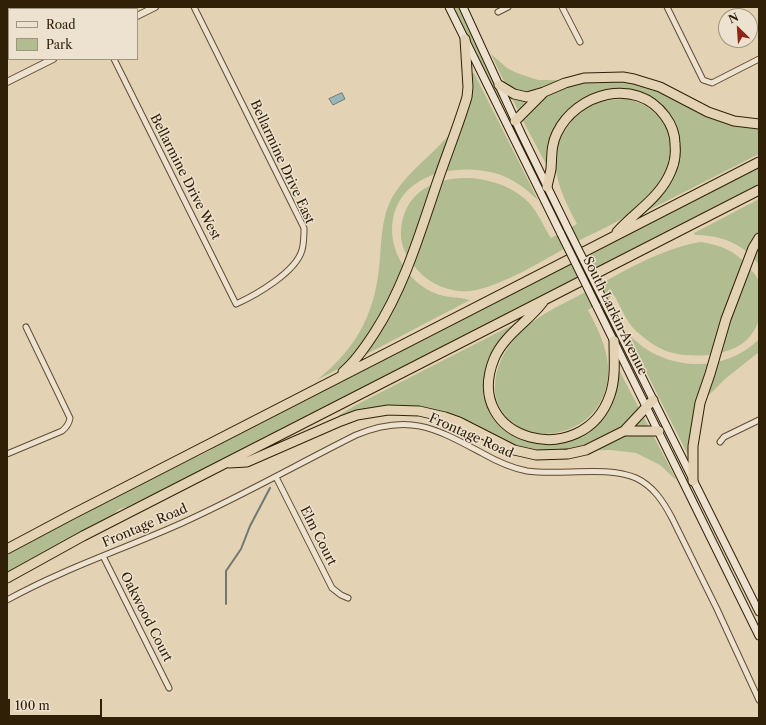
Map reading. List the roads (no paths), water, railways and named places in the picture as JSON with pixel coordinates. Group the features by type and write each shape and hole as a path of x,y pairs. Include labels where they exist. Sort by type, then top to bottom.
{"highway":[{"path":"329,382 349,367 368,343 393,301 412,255 467,97 468,87 465,39"},
{"path":"499,85 514,94 527,97 565,83 584,78 623,77 660,87 708,112 734,120 759,124"},
{"path":"515,121 544,92"},
{"path":"547,187 551,168 552,146 556,134 570,113 592,99 603,95 624,93 643,98 658,107 668,120 675,137 675,160 659,191 649,203 625,222 612,237"},
{"path":"7,549 759,162"},
{"path":"7,578 43,557 759,190"},
{"path":"693,481 693,446 700,403 737,287 753,248 759,238"},
{"path":"544,300 533,314 506,340 500,348 492,367 489,384 492,403 500,418 512,430 530,438 553,440 565,438 586,427 597,418 609,397 614,378 614,341"},
{"path":"226,463 247,462 341,421 358,415 388,410 418,411 445,417 459,422 514,450 536,455 568,454 586,450 624,431 650,404"},
{"path":"624,431 659,431"}],"main road":[{"name":"South Larkin Avenue","path":"449,7 614,341 693,481 759,612"},
{"name":"South Larkin Avenue","path":"463,7 515,121 607,307 650,404 659,431 759,636"}],"street":[{"path":"138,16 155,7"},
{"name":"Bellarmine Drive East","path":"194,7 304,228 302,251 294,264 265,288 236,304"},
{"path":"498,12 508,7"},
{"path":"562,7 580,42"},
{"path":"667,7 703,80 712,83 759,59"},
{"path":"7,82 51,60"},
{"name":"Bellarmine Drive West","path":"114,60 236,304"},
{"path":"7,454 62,431 67,428 70,418 26,327"},
{"path":"720,442 724,438 759,420"},
{"name":"Frontage Road","path":"7,600 46,580 201,514 361,433 381,426 402,424 418,425 434,429 455,438 494,459 525,471 610,472 623,474 638,480 654,491 664,504 717,609 759,700"},
{"name":"Elm Court","path":"276,477 332,588 348,598"},
{"name":"Oakwood Court","path":"103,556 169,688"}],"water":[{"path":"342,93 345,99 333,105 329,99"}],"waterway":[{"path":"226,604 226,571 241,549 250,526 270,488"}]}
